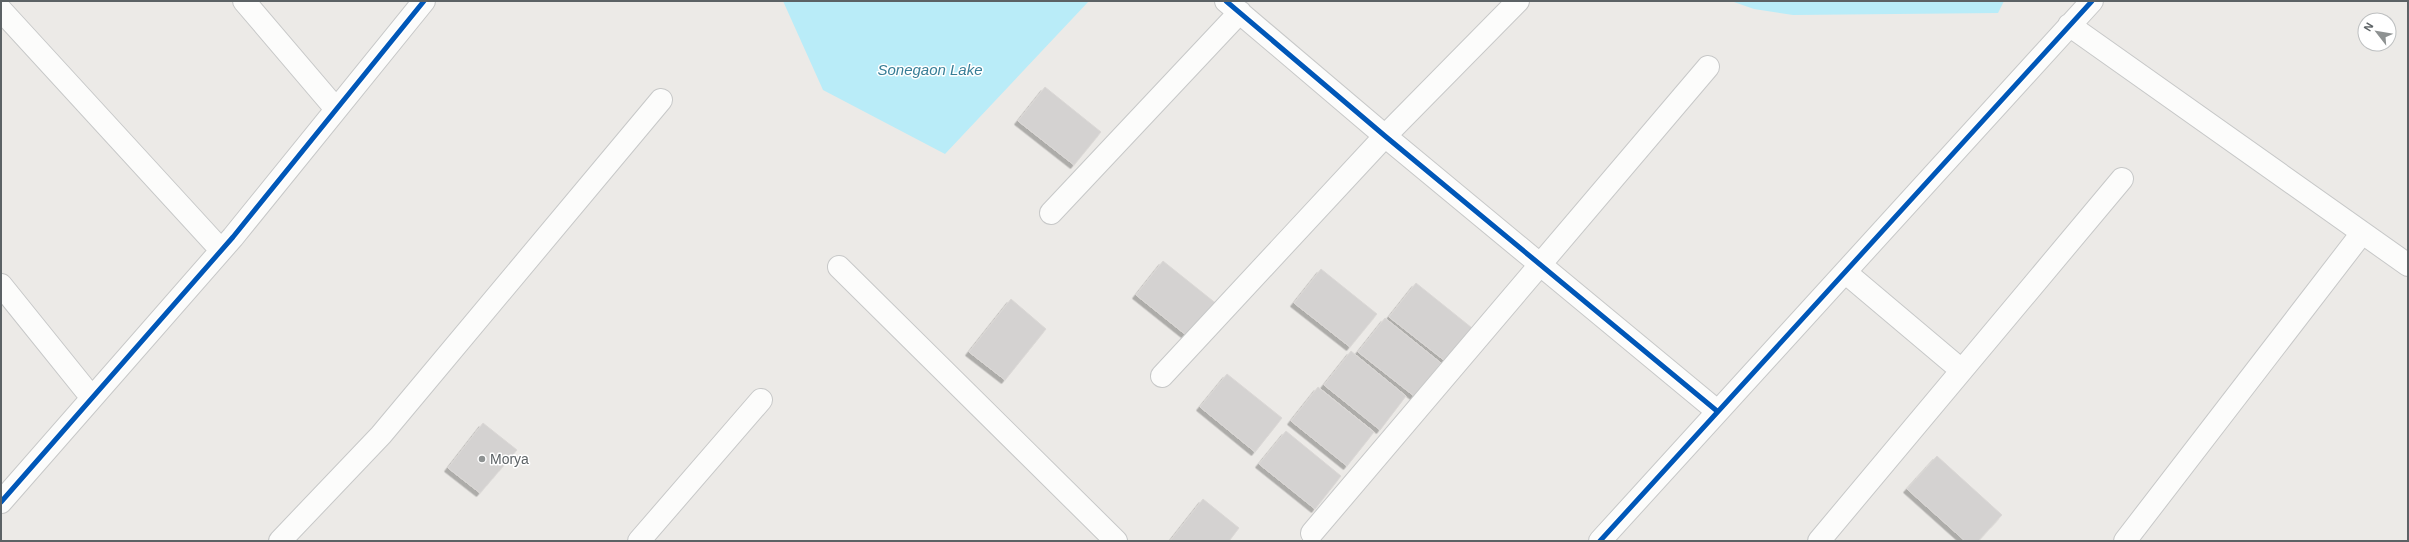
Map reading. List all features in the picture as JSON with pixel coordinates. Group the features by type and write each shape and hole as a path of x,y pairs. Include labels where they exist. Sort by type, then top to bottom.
{"street":[{"path":"244,1 336,109"},
{"path":"1,502 221,250 424,1"},
{"path":"1162,376 1385,136 1518,1"},
{"path":"1600,541 2092,1"},
{"path":"1051,213 1233,7 1385,136 1717,411"},
{"path":"1,10 221,250"},
{"path":"2069,25 2408,265"},
{"path":"1312,533 1708,67"},
{"path":"280,541 381,435 662,100"},
{"path":"1819,541 1960,369 2122,179"},
{"path":"2125,541 2362,233"},
{"path":"839,267 1116,541"},
{"path":"1845,272 1960,369"},
{"path":"1,285 92,398"},
{"path":"639,541 761,400"}],"water":[{"name":"Sonegaon Lake","path":"783,1 1089,1 945,154 823,90"},
{"path":"1731,1 2004,1 1998,13 1793,15 1754,9"}],"building":[{"path":"1045,87 1101,132 1074,165 1018,121"},
{"path":"1163,261 1218,305 1191,339 1136,295"},
{"path":"1321,269 1377,314 1350,347 1294,303"},
{"path":"1416,283 1472,328 1445,361 1389,317"},
{"path":"1011,299 1046,329 1005,380 969,352"},
{"path":"1385,318 1441,363 1414,396 1358,352"},
{"path":"1351,351 1406,396 1380,430 1324,385"},
{"path":"1227,374 1282,418 1255,452 1200,407"},
{"path":"1318,387 1374,432 1347,466 1291,421"},
{"name":"Morya","path":"483,423 517,450 480,493 448,468"},
{"path":"1286,431 1341,476 1315,509 1259,464"},
{"path":"1937,456 2002,515 1978,541 1965,541 1907,489"},
{"path":"1203,499 1239,528 1229,541 1170,541"}],"cycle path":[{"path":"1,502 233,237 424,1"},
{"path":"1226,1 1385,136 1717,411"},
{"path":"1600,541 2092,1"}],"place":[{"name":"Morya","path":"482,459"}]}
